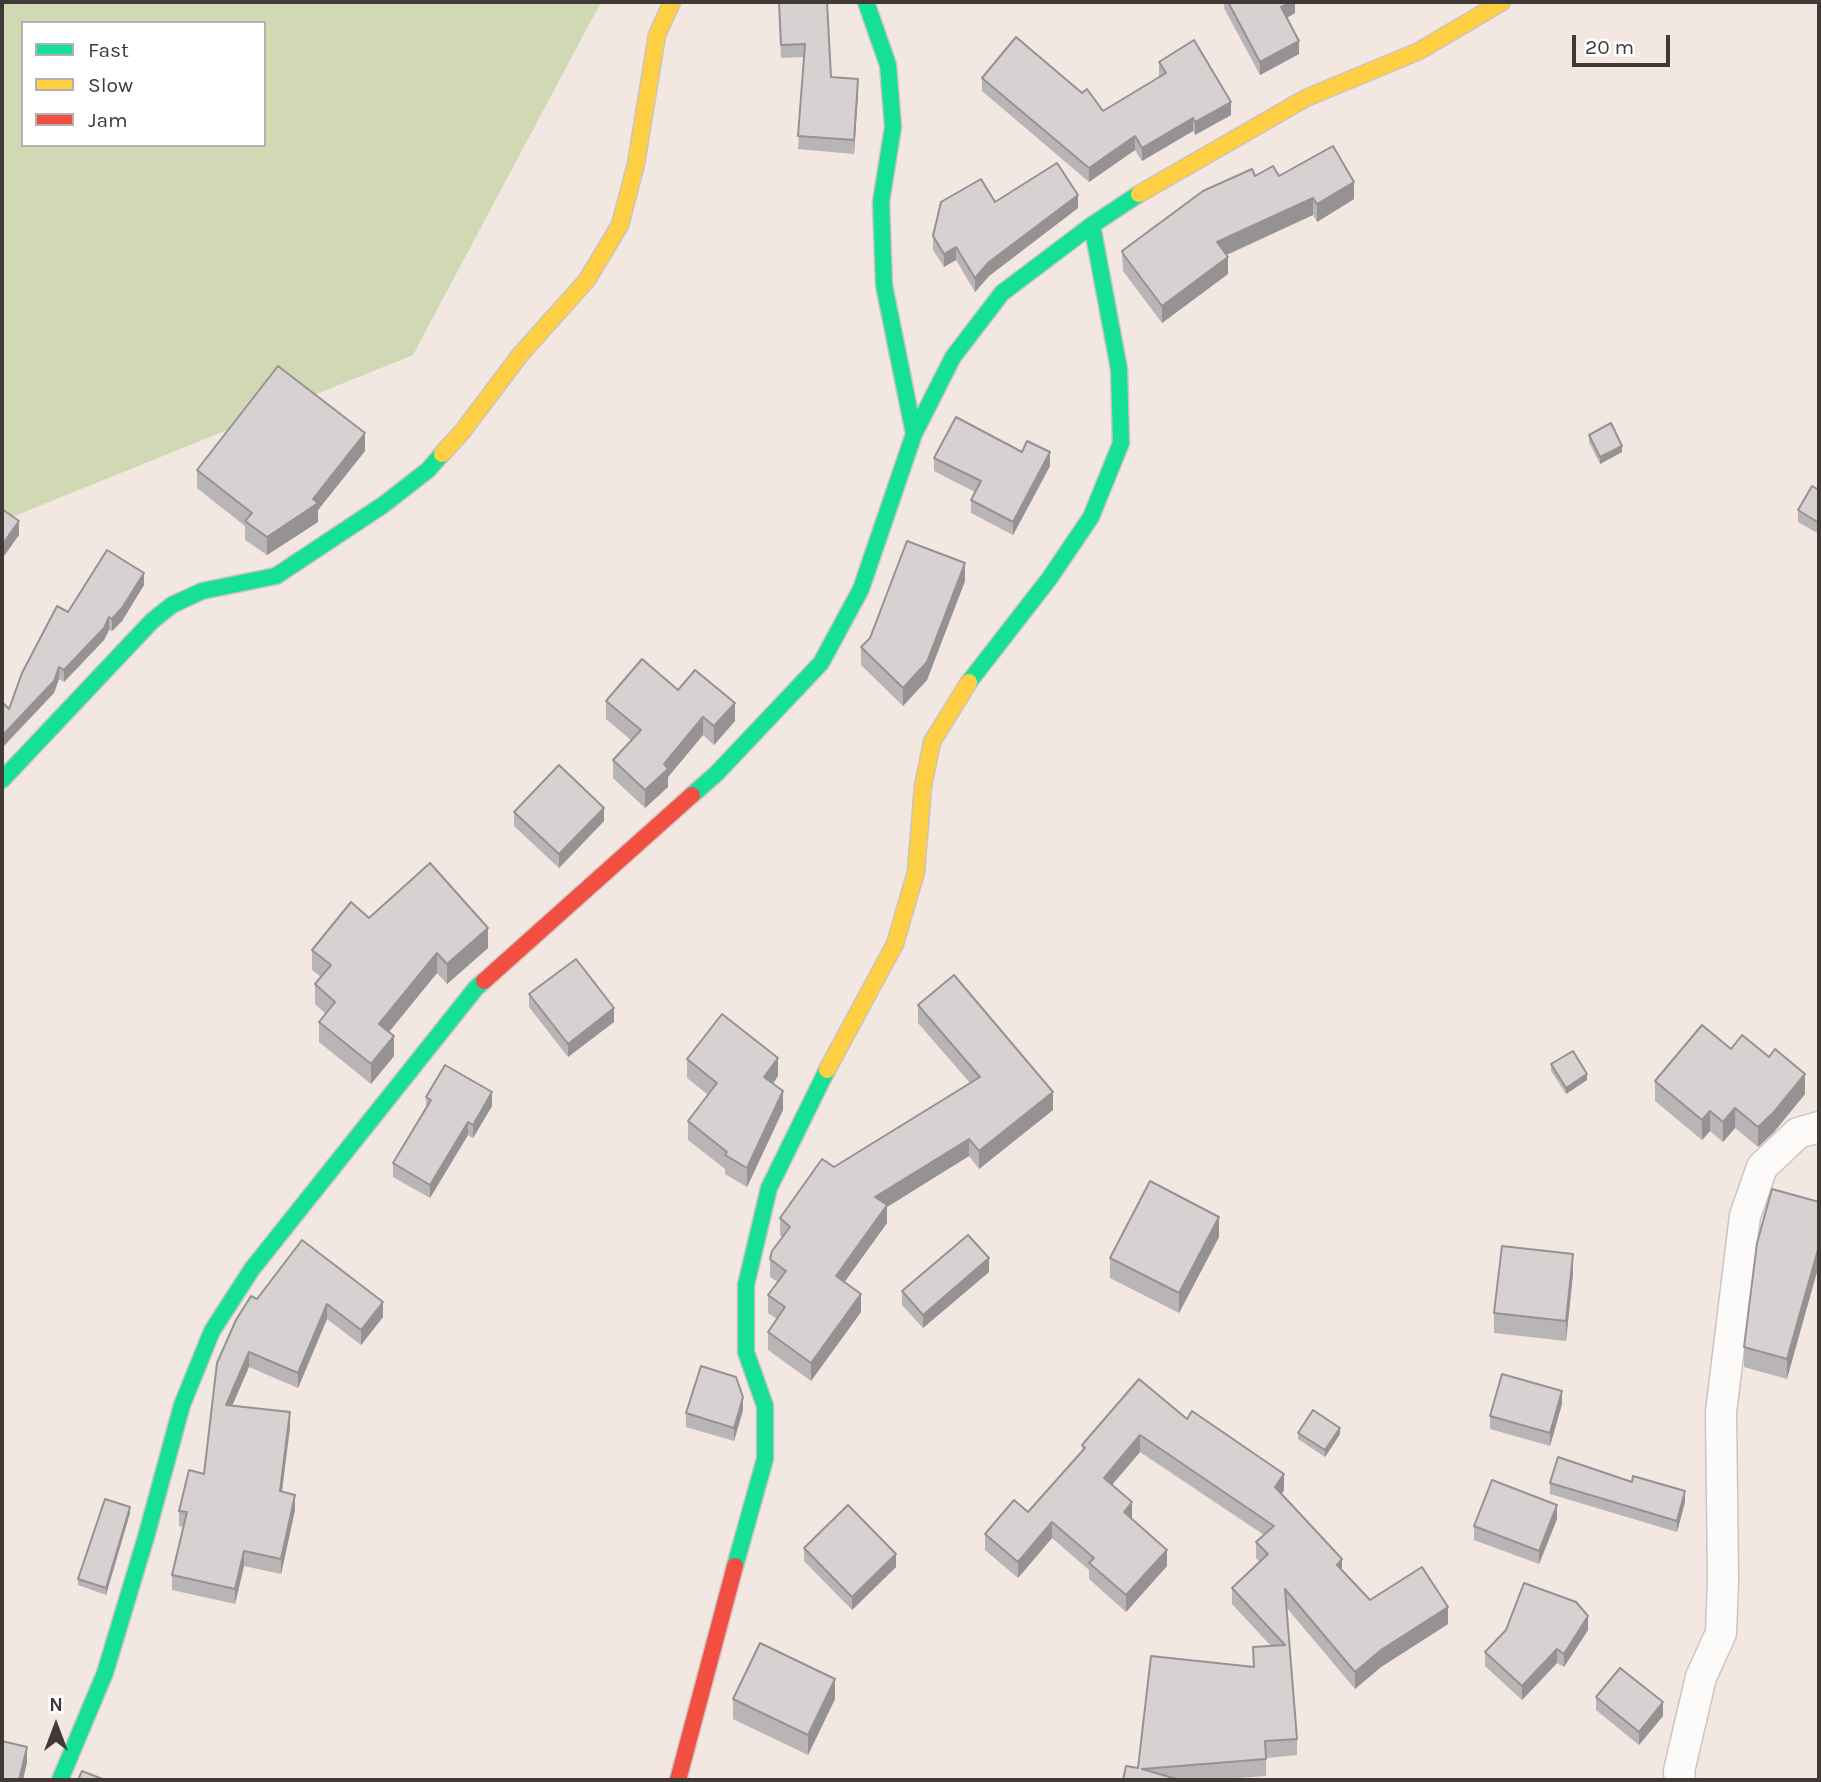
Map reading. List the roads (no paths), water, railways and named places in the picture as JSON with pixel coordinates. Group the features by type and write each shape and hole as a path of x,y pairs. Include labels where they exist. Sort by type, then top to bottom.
{"street":[{"path":"2,780 152,621 172,605 202,591 276,576 392,498 428,470 462,432 520,355 587,280 620,225 636,164 657,34 672,2"},
{"path":"866,2 888,65 893,127 881,202 884,285 914,435"},
{"path":"60,1780 105,1673 182,1405 212,1331 252,1269 476,988 716,774 821,663 861,589 914,435 953,357 1002,293 1092,225 1157,182 1306,98 1419,51 1502,2"},
{"path":"678,1780 711,1650 765,1459 765,1406 746,1352 746,1285 769,1188 839,1046 895,944 916,872 923,786 932,742 970,681 1049,579 1091,517 1121,443 1119,369 1092,225"},
{"path":"1680,1780 1679,1771 1701,1677 1721,1633 1721,1412 1745,1216 1762,1167 1798,1133 1819,1127"}]}
